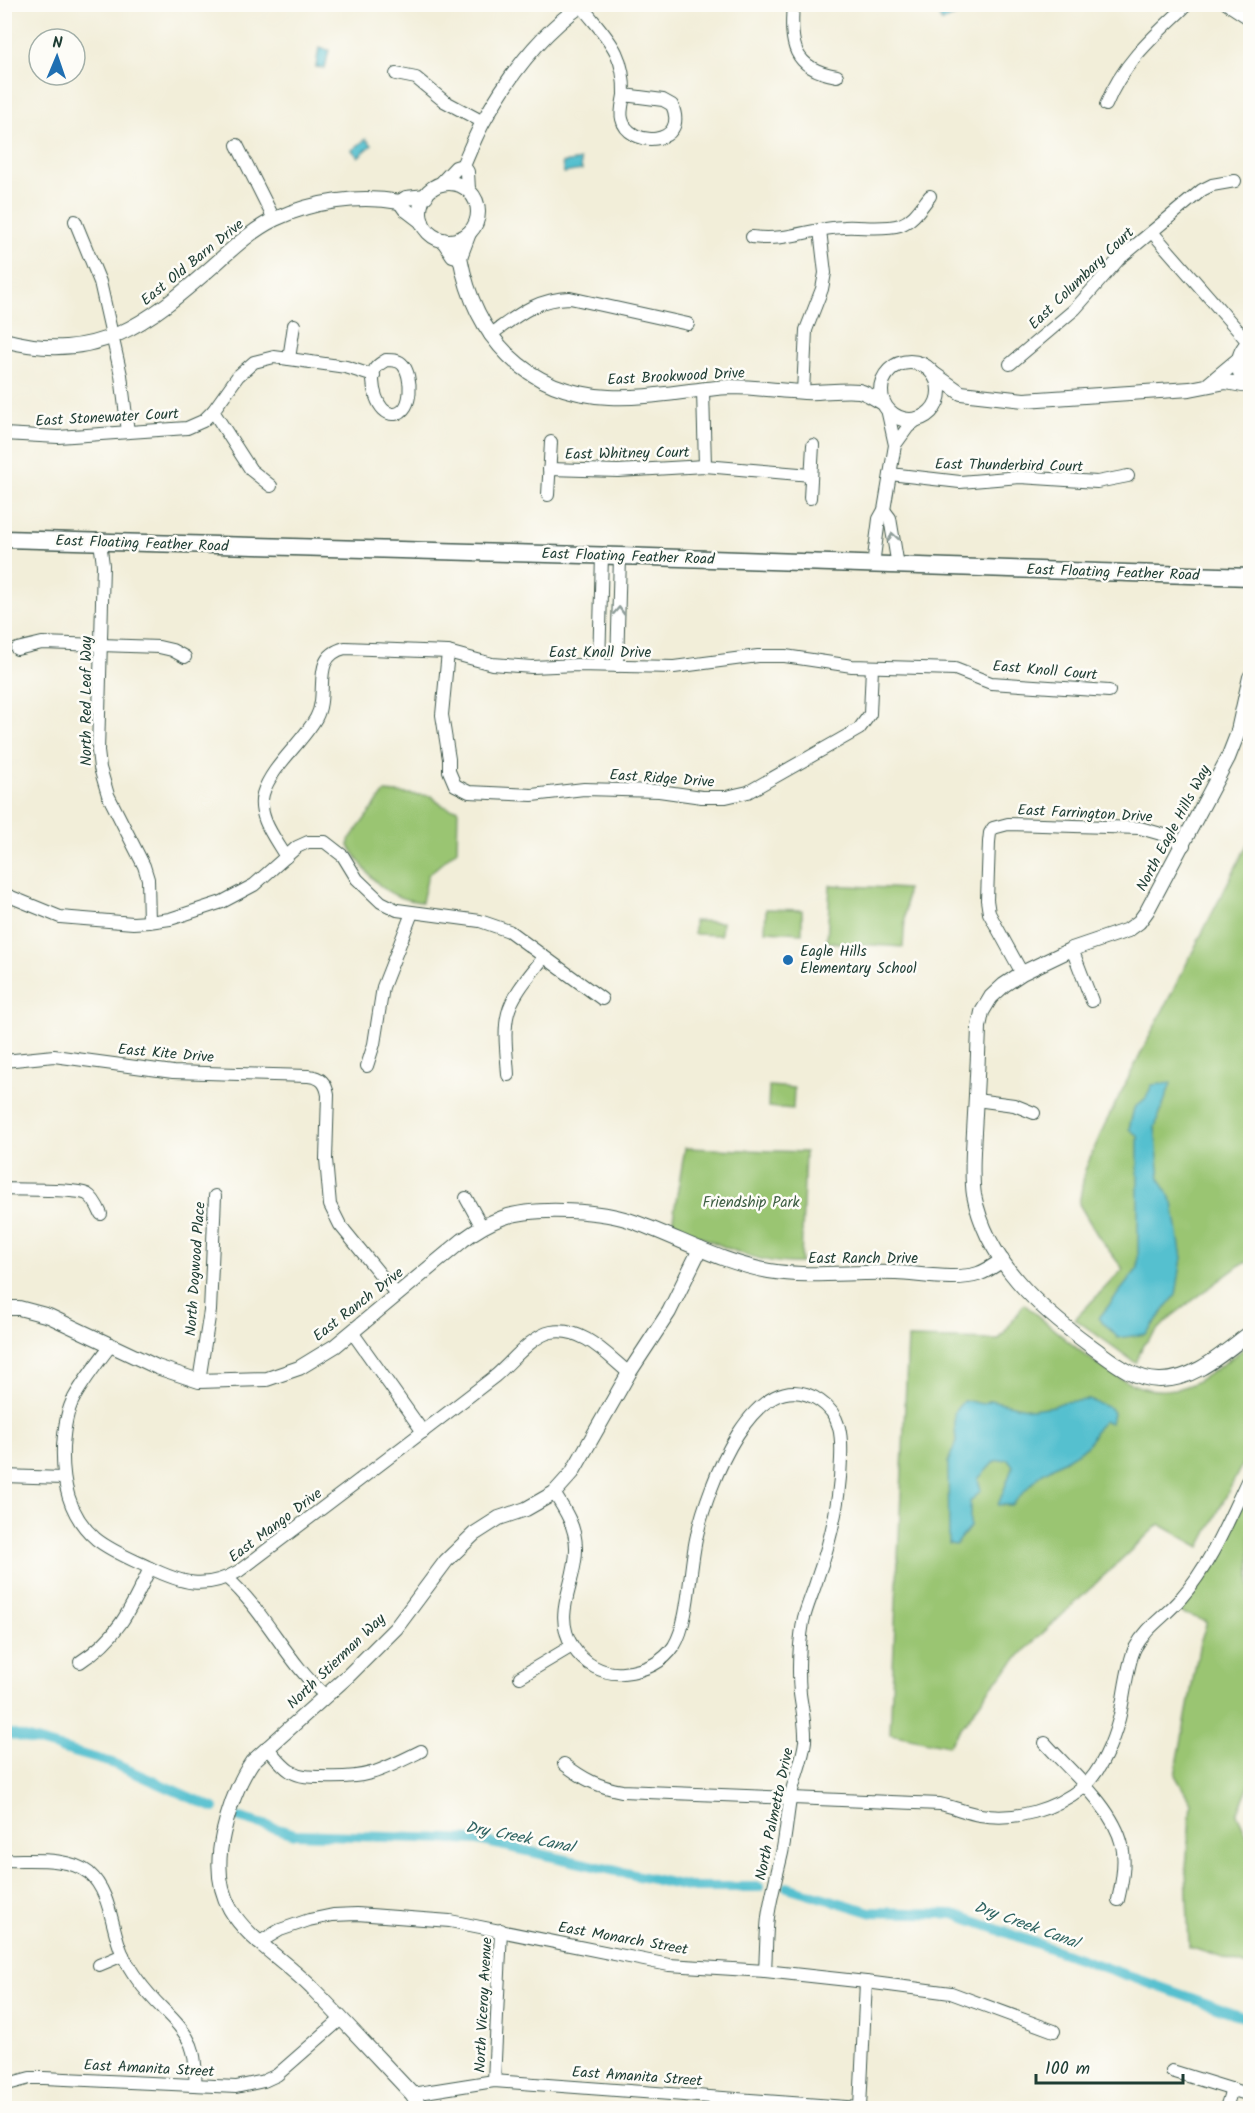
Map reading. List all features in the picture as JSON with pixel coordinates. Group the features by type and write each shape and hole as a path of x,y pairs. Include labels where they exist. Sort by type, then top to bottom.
{"main road":[{"name":"East Floating Feather Road","path":"4,539 602,555 1251,577"}],"street":[{"path":"793,4 791,32 800,58 810,68 822,74 837,76"},
{"path":"1106,105 1118,78 1138,51 1188,4"},
{"path":"1227,4 1251,20"},
{"path":"441,184 460,185 474,197 478,206 475,225 469,233 460,257 453,255 443,240 427,230 421,213 426,196 456,168 463,166 483,122 518,68 557,25 581,5 611,43 618,56 624,75 621,118 626,129 636,136 656,139 667,136 674,130 676,122 672,105 663,100 624,95"},
{"path":"396,74 416,78 444,101 483,122"},
{"path":"237,145 274,219"},
{"path":"463,166 467,172 468,190"},
{"name":"East Columbary Court","path":"1010,364 1075,309 1119,259 1202,190 1212,185 1235,181"},
{"name":"East Old Barn Drive","path":"4,340 38,348 77,346 112,337 156,314 244,239 274,219 302,208 330,202 378,199 400,202 406,198 426,196"},
{"path":"752,237 779,239 843,226 888,227 913,218 930,196"},
{"path":"400,202 405,209 423,222"},
{"path":"75,221 100,282 121,375 129,432"},
{"path":"802,392 806,330 822,289 825,273 820,230"},
{"path":"1152,232 1250,341 1242,350 1239,359 1242,378 1249,387"},
{"path":"443,240 461,238 469,233"},
{"name":"East Brookwood Drive","path":"460,257 468,293 490,335 520,366 547,382 572,392 609,397 648,396 731,387 802,392 859,392 885,406"},
{"path":"490,335 530,307 557,298 570,298 688,324"},
{"path":"290,359 294,325"},
{"name":"East Stonewater Court","path":"4,434 58,437 187,428 203,422 238,376 254,362 274,357 346,367 374,376"},
{"path":"1207,385 1239,359"},
{"path":"873,565 879,519 884,510 894,445 880,390 884,378 893,368 905,362 918,363 961,393 1024,400 1190,388 1226,382 1249,387"},
{"path":"933,409 939,392 934,374"},
{"name":"East Brookwood Drive","path":"859,392 884,378"},
{"name":"East Whitney Court","path":"703,391 705,466"},
{"path":"894,445 918,419 961,393"},
{"path":"885,406 897,417 918,419"},
{"path":"213,411 237,445 250,470 271,486"},
{"name":"East Whitney Court","path":"548,495 551,442"},
{"path":"810,498 813,445"},
{"name":"East Whitney Court","path":"549,469 618,471 705,466 812,475"},
{"name":"East Thunderbird Court","path":"890,474 960,482 1020,477 1097,482 1128,476"},
{"path":"884,510 890,518 898,566"},
{"name":"North Red Leaf Way","path":"100,542 102,565 98,751 100,768 108,795 148,879 149,922"},
{"path":"599,665 602,555"},
{"path":"617,666 620,556"},
{"path":"17,649 42,643 159,647 172,650 184,657"},
{"name":"East Knoll Drive","path":"286,857 266,823 262,809 263,795 269,781 316,717 321,698 323,668 330,654 345,648 448,652 513,667 599,665 674,667 758,656 785,656 872,667"},
{"name":"East Ridge Drive","path":"448,652 442,715 449,771 455,785 469,792 532,795 584,789 660,791 702,797 726,797 748,792 859,729 870,714 872,667"},
{"name":"East Knoll Court","path":"872,667 955,669 991,683 1109,691"},
{"name":"North Eagle Hills Way","path":"1251,676 1238,735 1228,758 1184,844 1139,922 1128,930 1093,940 1022,973 991,997 982,1012 973,1167 974,1193 980,1217 1002,1260 1039,1306 1121,1368 1141,1377 1160,1380 1181,1377 1200,1369 1251,1333"},
{"name":"East Farrington Drive","path":"1022,973 988,913 990,842 993,828 1008,824 1140,828 1168,836 1184,844"},
{"path":"4,894 60,916 133,923 170,919 222,902 254,885 297,847 308,842 325,842 343,856 357,879 381,902 397,910 495,925 515,935 602,999"},
{"path":"368,1066 375,1044 382,987 412,913"},
{"path":"1072,949 1092,1001"},
{"path":"508,1075 506,1027 508,1012 544,957"},
{"name":"East Kite Drive","path":"4,1061 54,1056 173,1072 318,1078 324,1082 328,1095 326,1159 330,1205 340,1225 397,1295"},
{"path":"976,1100 1014,1105 1034,1113"},
{"path":"4,1190 71,1191 87,1194 96,1202 101,1214"},
{"name":"North Dogwood Place","path":"199,1381 210,1311 215,1196"},
{"path":"466,1198 482,1227"},
{"name":"East Ranch Drive","path":"4,1308 19,1308 49,1316 157,1367 199,1381 267,1379 299,1368 335,1346 463,1240 482,1227 502,1218 525,1212 594,1214 635,1222 700,1249 768,1271 804,1275 886,1272 967,1276 986,1271 1002,1260"},
{"name":"North Stierman Way","path":"421,2109 412,2094 310,1986 258,1943 231,1911 223,1896 219,1860 227,1818 243,1775 252,1762 326,1696 396,1628 446,1561 474,1534 499,1518 526,1509 554,1493 573,1473 629,1373 669,1312 700,1249"},
{"name":"East Mango Drive","path":"111,1345 73,1400 64,1430 63,1478 73,1512 95,1538 112,1549 170,1578 185,1583 202,1584 227,1578 423,1432 507,1366 538,1337 549,1332 563,1331 577,1334 591,1342 629,1373"},
{"path":"352,1332 423,1432"},
{"name":"North Palmetto Drive","path":"572,1646 586,1661 600,1671 618,1674 640,1671 659,1662 672,1649 683,1623 690,1568 708,1496 733,1443 749,1417 763,1402 780,1394 809,1395 822,1402 837,1419 841,1432 840,1488 835,1523 803,1619 798,1671 805,1742 790,1797 786,1832 774,1881 768,1921 765,1971"},
{"path":"564,1764 581,1777 602,1787 622,1791 940,1804 979,1815 1005,1816 1028,1815 1055,1804 1084,1786 1104,1759 1119,1720 1134,1650 1147,1629 1181,1598 1203,1568 1251,1474"},
{"path":"4,1476 63,1478"},
{"path":"520,1677 572,1646 563,1611 575,1566 576,1547 573,1529 567,1514 554,1493"},
{"path":"80,1662 98,1651 123,1623 150,1568"},
{"path":"227,1578 243,1591 309,1682 326,1696"},
{"path":"1044,1743 1108,1813 1122,1845 1123,1877 1118,1900"},
{"path":"267,1747 292,1772 306,1776 346,1778 364,1776 382,1770 421,1751"},
{"path":"4,1860 75,1865 89,1873 99,1884 105,1896 123,1955 142,1986 176,2021 191,2043 196,2065 195,2085"},
{"name":"East Monarch Street","path":"258,1943 280,1930 333,1915 357,1914 450,1921 669,1965 765,1971 951,1993 1054,2031"},
{"name":"North Viceroy Avenue","path":"495,2081 501,1930"},
{"path":"99,1965 123,1955"},
{"path":"860,2108 866,1982"},
{"name":"East Amanita Street","path":"4,2085 44,2078 236,2087 264,2081 288,2066 341,2019"},
{"path":"1172,2071 1251,2095"},
{"name":"East Amanita Street","path":"412,2094 495,2081 860,2108"},
{"path":"1226,2109 1232,2090"}],"green space":[{"path":"385,792 432,796 444,806 458,809 457,850 428,875 422,902 397,896 378,884 349,846 349,840"},
{"path":"1250,839 1250,1261 1240,1265 1172,1316 1143,1345 1136,1363 1075,1319 1123,1269 1098,1236 1079,1204 1085,1170 1104,1126"},
{"path":"830,885 907,889 903,947 827,942"},
{"path":"766,909 802,910 802,933 765,931"},
{"path":"694,921 722,922 721,935 694,934"},
{"path":"769,1086 794,1088 793,1109 768,1107"},
{"name":"Friendship Park","path":"685,1148 805,1152 801,1263 768,1261 751,1256 719,1245 672,1224"},
{"path":"1024,1304 1065,1339 1114,1375 1129,1383 1149,1389 1184,1387 1211,1373 1250,1344 1250,1449 1200,1547 1159,1524 1027,1648 992,1686 948,1746 890,1734 908,1338 999,1340"},
{"path":"1250,1489 1250,1783 1237,1814 1250,1842 1250,1967 1189,1947 1186,1869 1191,1803 1175,1775 1200,1642 1207,1622 1179,1612 1210,1568"}],"water":[{"path":"938,4 971,5 972,7 942,22 934,6"},
{"path":"319,48 329,50 325,68 316,67"},
{"path":"366,139 372,145 358,157 352,150"},
{"path":"580,160 582,170 564,173 562,163"},
{"path":"1171,1083 1155,1127 1160,1179 1173,1203 1182,1258 1176,1295 1146,1334 1118,1338 1099,1318 1138,1268 1138,1136 1129,1129 1134,1108 1146,1098 1152,1085"},
{"path":"964,1400 982,1404 990,1400 1031,1409 1054,1406 1063,1402 1089,1400 1110,1408 1113,1413 1111,1423 1104,1421 1097,1428 1087,1447 1041,1474 1012,1505 998,1505 1013,1466 1008,1459 995,1461 978,1479 981,1490 970,1502 970,1527 956,1545 949,1544 948,1462 956,1442 954,1412"}],"waterway":[{"name":"Dry Creek Canal","path":"4,1732 112,1763 214,1808"},
{"name":"Dry Creek Canal","path":"240,1818 295,1834 478,1840 688,1887 759,1887"},
{"name":"Dry Creek Canal","path":"787,1887 870,1912 954,1914 1250,2019"}],"place":[{"name":"Eagle Hills Elementary School","path":"788,960"}]}
